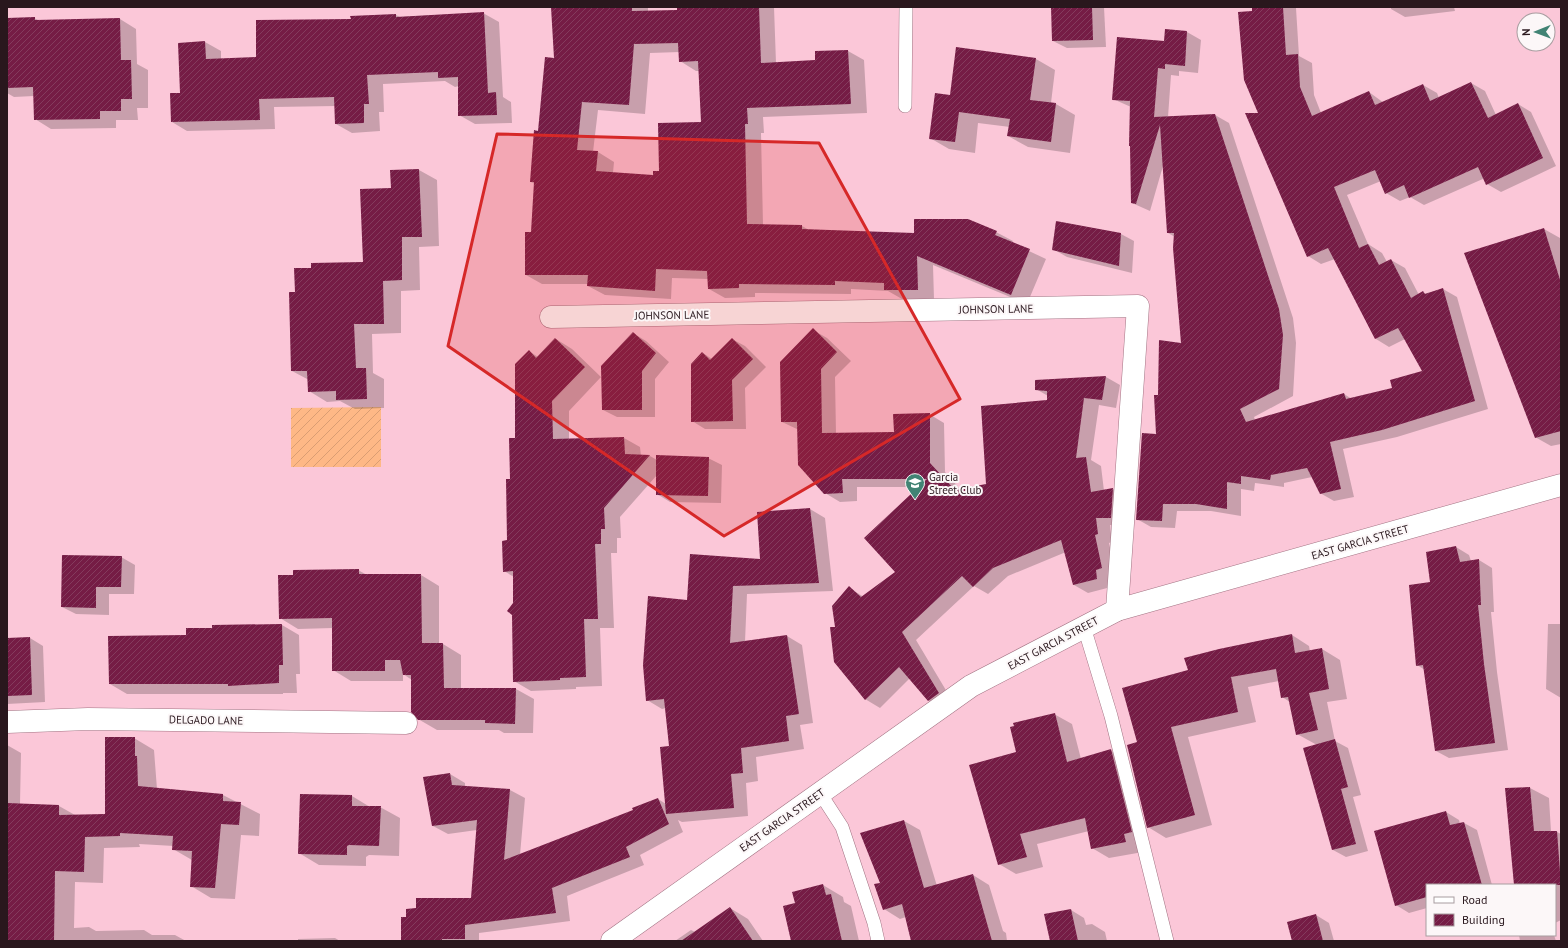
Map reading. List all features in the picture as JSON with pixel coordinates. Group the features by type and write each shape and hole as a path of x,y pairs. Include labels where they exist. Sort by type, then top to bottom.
{"street":[{"name":"JOHNSON LANE","path":"551,317 1138,306 1117,610"},
{"name":"EAST GARCIA STREET","path":"612,941 971,686 1117,610 1561,485"},
{"name":"DELGADO LANE","path":"9,723 88,719 406,723"}],"lane":[{"path":"905,106 906,7"},
{"path":"1084,626 1111,716 1167,941"},
{"path":"820,793 842,826 878,941"}],"highlighted area":[{"path":"497,134 819,143 960,399 724,536 448,346"}],"shaded area":[{"path":"381,407 381,467 291,467 291,408"}],"building":[{"path":"551,7 632,7 632,11 677,10 677,7 759,7 761,63 815,60 815,51 848,50 851,104 747,108 748,124 745,124 747,224 802,225 802,229 914,233 914,219 968,219 997,231 995,235 1030,249 1011,295 917,256 918,290 884,290 884,283 835,281 835,285 739,284 739,288 708,289 707,271 656,269 655,291 587,286 588,275 525,275 525,232 531,232 534,182 530,182 534,130 538,131 545,57 554,58","holes":["678,43 679,62 698,61 701,122 658,123 659,171 653,171 653,175 596,171 598,151 577,150 582,102 629,105 634,44"]},
{"path":"1051,7 1092,7 1093,40 1052,41"},
{"path":"1252,7 1283,7 1286,55 1298,54 1300,87 1312,116 1369,91 1375,105 1423,84 1430,101 1471,82 1488,118 1518,103 1543,158 1486,185 1478,167 1409,198 1404,185 1385,194 1375,170 1334,187 1359,248 1368,244 1379,265 1391,259 1411,298 1423,291 1425,294 1443,288 1475,401 1382,430 1330,442 1341,489 1320,494 1307,468 1271,475 1270,480 1241,476 1241,484 1227,482 1227,509 1196,504 1163,504 1162,521 1136,520 1142,433 1156,434 1154,395 1158,395 1159,340 1181,343 1173,248 1174,233 1167,233 1160,125 1136,204 1131,203 1129,146 1130,101 1112,100 1117,37 1164,41 1165,29 1187,31 1185,66 1165,64 1165,69 1158,68 1154,117 1215,114 1279,309 1283,335 1279,389 1240,409 1246,422 1344,393 1346,399 1392,388 1390,380 1422,371 1398,328 1375,339 1328,248 1307,257 1245,113 1258,113 1244,80 1238,12 1252,11"},
{"path":"484,12 488,93 496,92 497,115 458,116 458,77 438,78 438,72 367,75 369,104 364,104 364,123 335,124 334,97 259,99 260,120 171,122 170,93 180,93 178,43 205,41 206,59 256,57 256,20 351,19 350,16 396,14 396,17"},
{"path":"35,17 35,20 120,18 121,60 131,60 132,99 121,99 121,111 100,111 100,119 34,120 33,87 7,88 7,18"},
{"path":"956,47 1036,58 1030,100 1056,103 1051,142 1007,136 1010,119 959,112 955,142 929,139 935,93 950,95"},
{"path":"419,169 422,237 402,237 402,280 383,281 384,324 354,324 356,368 366,368 367,399 336,400 336,391 308,392 307,371 291,371 289,292 295,292 294,268 311,268 311,263 363,262 360,189 391,188 390,170"},
{"path":"1056,221 1121,233 1119,266 1052,250"},
{"path":"1544,228 1561,283 1561,431 1535,438 1464,253"},
{"path":"813,328 837,352 821,369 822,433 894,432 893,414 930,413 930,463 955,490 986,484 981,406 1047,400 1047,391 1035,390 1035,380 1106,376 1102,400 1084,398 1076,458 1086,457 1091,492 1113,488 1111,518 1096,518 1098,534 1095,535 1102,568 1096,570 1097,579 1073,585 1061,540 993,568 973,587 962,576 902,632 939,693 928,701 899,667 865,700 834,662 830,627 835,627 832,606 849,586 861,597 895,572 864,538 927,479 842,479 843,493 824,494 798,465 797,422 781,422 780,362"},
{"path":"633,332 656,353 642,371 642,410 602,410 601,366"},
{"path":"555,338 585,367 552,401 553,439 624,437 625,454 650,455 604,508 605,529 601,529 601,544 595,544 598,619 584,619 586,677 560,678 560,680 513,682 512,615 507,611 513,603 513,571 503,572 502,541 507,540 506,479 510,479 509,438 515,438 515,364 529,350 536,358"},
{"path":"732,338 753,359 732,380 733,421 691,422 691,364 702,352 710,360"},
{"path":"656,455 709,457 708,496 656,495"},
{"path":"810,508 819,583 733,586 730,643 787,635 799,714 786,716 789,741 741,748 743,773 731,774 734,808 666,814 660,747 669,746 664,699 646,701 643,665 648,596 687,600 690,554 760,559 757,512"},
{"path":"1456,546 1460,562 1479,559 1481,605 1478,605 1484,664 1495,743 1435,751 1423,665 1416,666 1409,585 1430,582 1426,552"},
{"path":"62,555 122,556 121,587 96,587 96,608 61,607"},
{"path":"359,569 359,574 421,574 422,643 443,643 444,688 516,688 515,724 485,723 485,720 418,720 411,712 411,675 403,675 400,660 385,660 385,671 332,671 332,618 279,619 278,575 293,575 293,570"},
{"path":"282,624 283,665 279,665 279,683 228,686 228,684 109,684 108,636 186,635 186,628 212,628 212,625"},
{"path":"1292,634 1295,653 1322,648 1329,689 1309,693 1318,730 1296,735 1288,697 1281,698 1276,669 1231,677 1238,712 1171,727 1195,815 1147,828 1127,745 1137,742 1122,688 1188,670 1184,658"},
{"path":"30,637 32,695 7,696 7,638"},
{"path":"1055,713 1067,762 1111,749 1132,832 1124,834 1126,842 1091,849 1085,818 1020,834 1027,857 998,865 969,765 1016,752 1010,727 1014,726 1013,723"},
{"path":"105,737 135,737 138,786 223,794 223,801 241,802 239,825 221,824 215,888 190,887 192,851 172,850 173,836 120,833 120,836 85,837 84,872 55,871 54,941 7,941 7,803 59,805 59,815 105,814"},
{"path":"1335,739 1348,787 1341,789 1356,844 1332,850 1303,748"},
{"path":"450,773 452,785 510,789 504,860 633,810 632,808 658,798 669,824 626,847 630,857 552,888 556,913 465,925 465,939 442,939 442,941 401,941 401,917 406,917 406,909 416,908 416,898 471,898 477,820 432,826 423,777"},
{"path":"1530,787 1534,831 1557,831 1561,885 1514,884 1505,788"},
{"path":"300,794 352,795 352,806 381,806 379,846 349,845 347,846 347,855 298,854"},
{"path":"1446,811 1450,825 1464,822 1482,884 1426,884 1426,897 1395,906 1374,831"},
{"path":"904,820 924,888 973,874 992,941 911,941 902,904 883,910 874,884 880,883 860,833"},
{"path":"823,884 826,895 831,894 842,941 791,941 783,906 795,903 792,892"},
{"path":"730,907 753,941 681,941"},
{"path":"1071,909 1078,941 1050,941 1044,914"},
{"path":"1316,914 1323,941 1292,941 1287,922"}],"place":[{"name":"Garcia Street Club","path":"915,500"}]}
